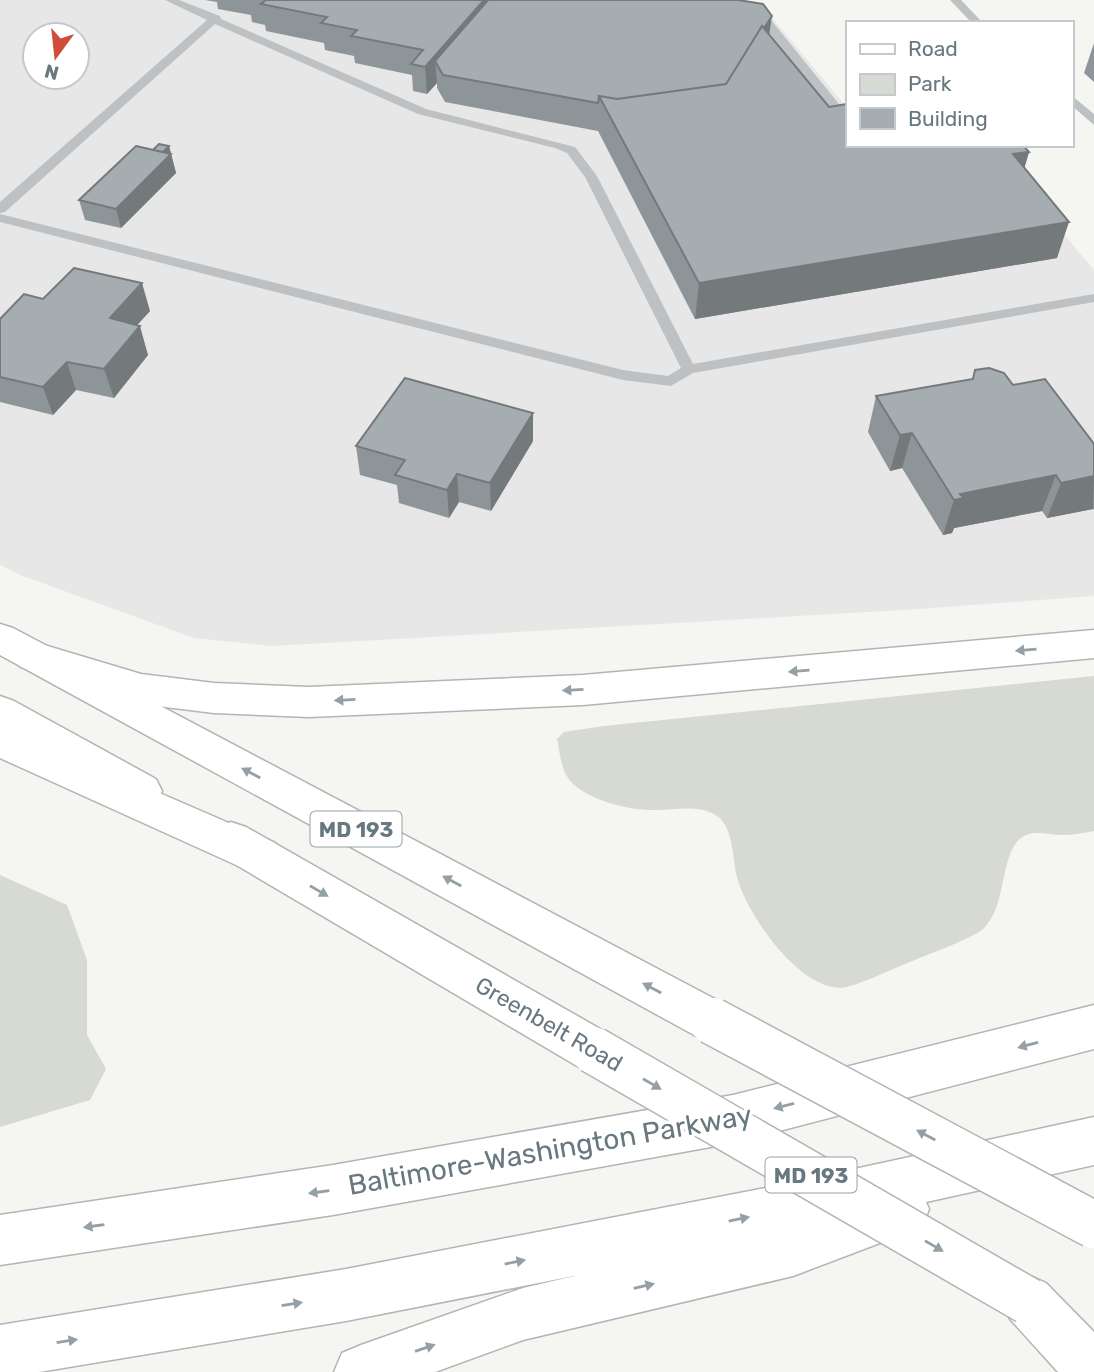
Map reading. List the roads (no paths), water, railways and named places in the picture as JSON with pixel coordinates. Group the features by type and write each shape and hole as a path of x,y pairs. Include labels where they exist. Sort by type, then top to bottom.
{"main road":[{"path":"17,647 141,689 214,698 309,702 583,690 1094,645"},
{"name":"MD 193","path":"17,647 1094,1225"},
{"name":"Greenbelt Road","path":"0,712 260,856 1028,1301 1094,1343"},
{"path":"0,740 260,856"},
{"name":"Baltimore-Washington Parkway","path":"0,1240 333,1190 733,1119 1094,1027"},
{"path":"0,1352 346,1295 776,1211 1075,1146"},
{"path":"361,1372 523,1314 793,1251 1075,1146"},
{"path":"1028,1301 1094,1371"}],"lane":[{"path":"170,0 216,18 422,112 547,141 571,150 591,176 689,369"},
{"path":"955,0 976,21"},
{"path":"736,12 763,17 846,120"},
{"path":"0,209 216,18"},
{"path":"1073,100 1094,121"},
{"path":"0,218 623,375 671,381 689,369 1094,298"}]}
